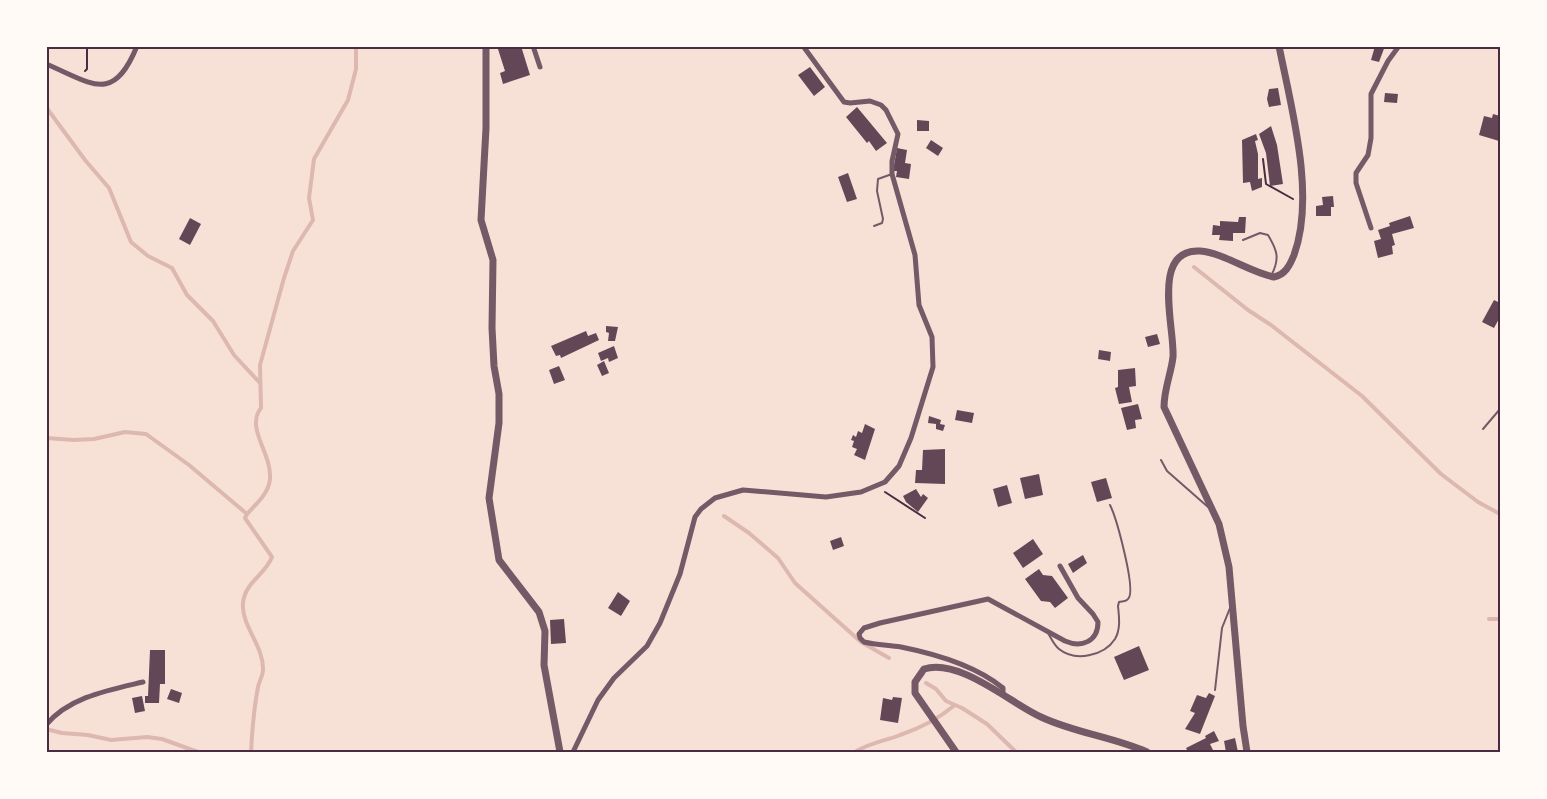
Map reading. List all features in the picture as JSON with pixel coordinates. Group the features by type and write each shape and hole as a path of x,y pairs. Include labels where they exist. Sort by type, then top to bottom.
{"street":[{"path":"46,64 96,84 113,83 121,77 129,65 137,46"},
{"path":"486,46 486,128 481,220 493,260 492,328 494,366 499,394 499,423 489,498 499,560 539,612 545,631 544,665 560,753"},
{"path":"533,46 540,68"},
{"path":"573,753 598,700 614,678 647,646 660,623 680,574 695,517 701,509 715,498 743,490 826,497 874,488 895,473 911,438 933,367 932,337 919,305 915,255 892,174 892,161 898,134 881,105 870,101 844,102 803,46"},
{"path":"1247,753 1228,567 1219,524 1164,406 1173,357 1168,305 1170,270 1185,254 1206,252 1271,277 1278,277 1285,272 1293,258 1299,236 1302,207 1301,166 1279,46"},
{"path":"1371,228 1356,183 1356,173 1368,155 1371,138 1371,94 1388,61 1399,46"},
{"path":"1003,694 1003,688 991,678 963,665 901,647 864,642 859,634 862,629 880,623 987,599 1070,644 1086,644 1098,628 1096,618 1078,598 1060,566"},
{"path":"956,753 917,698 914,686 919,674 928,668 948,670 980,680 1042,718 1119,741 1147,753"},
{"path":"46,725 91,694 142,682"}],"lane":[{"path":"874,226 882,223 883,219 877,191 878,179 892,174"},
{"path":"1243,240 1263,232 1268,235 1278,258 1271,277"},
{"path":"1483,429 1500,409"},
{"path":"1161,460 1167,471 1213,511"},
{"path":"1048,633 1059,649 1080,656 1094,654 1104,649 1114,639 1119,628 1119,602 1130,598 1130,589 1125,554 1110,505"},
{"path":"1215,690 1222,628 1231,603"}],"path":[{"path":"75,76 87,69 87,46"},
{"path":"1263,159 1266,184 1302,207"},
{"path":"874,488 898,498 925,518"}],"building":[{"path":"497,46 521,46 530,75 503,84 500,73 505,71"},
{"path":"1375,46 1385,46 1379,62 1371,60"},
{"path":"810,67 825,87 814,96 798,75"},
{"path":"1278,88 1281,105 1269,107 1267,99 1269,89"},
{"path":"1385,93 1398,94 1397,103 1384,102"},
{"path":"857,107 887,143 876,151 846,117"},
{"path":"1493,114 1500,116 1499,141 1479,135 1484,116 1492,118"},
{"path":"917,120 929,121 929,131 917,131"},
{"path":"1271,126 1277,145 1283,184 1270,186 1266,153 1259,134"},
{"path":"1256,134 1258,179 1262,178 1262,187 1252,191 1250,182 1243,183 1242,140"},
{"path":"931,140 943,148 938,156 926,148"},
{"path":"897,148 907,150 905,163 911,164 909,179 896,177 897,171 893,171"},
{"path":"848,173 857,199 847,202 838,177"},
{"path":"1333,196 1334,207 1331,207 1331,216 1316,216 1316,206 1323,205 1322,197"},
{"path":"1410,216 1414,228 1392,234 1395,245 1392,246 1393,254 1378,258 1374,241 1381,239 1378,230 1390,226 1389,223"},
{"path":"1239,217 1246,217 1245,233 1233,233 1233,241 1219,240 1220,235 1212,235 1213,225 1220,226 1220,221 1238,222"},
{"path":"190,218 201,224 190,245 179,239"},
{"path":"1494,300 1500,303 1500,317 1494,328 1482,322"},
{"path":"606,326 618,327 615,341 608,341 609,333 606,332"},
{"path":"586,331 588,336 596,333 599,340 561,358 560,355 556,356 551,346"},
{"path":"1157,334 1160,344 1148,347 1145,337"},
{"path":"614,346 618,358 609,362 608,358 601,361 598,353"},
{"path":"1099,350 1111,352 1110,361 1098,359"},
{"path":"604,361 609,373 602,376 597,365"},
{"path":"559,366 565,380 554,384 549,370"},
{"path":"1135,368 1136,386 1129,387 1132,402 1119,404 1115,388 1118,387 1118,370"},
{"path":"1138,404 1142,419 1135,420 1136,428 1127,430 1121,408"},
{"path":"957,410 974,413 972,423 955,420"},
{"path":"929,416 941,420 940,424 945,425 943,431 936,429 936,424 928,423"},
{"path":"865,424 875,429 865,460 854,455 857,449 852,447 854,441 851,440 853,435 856,437 858,431 862,433"},
{"path":"945,449 945,484 915,483 916,470 922,470 923,450"},
{"path":"1039,474 1043,495 1025,499 1020,478"},
{"path":"1106,478 1112,498 1097,502 1091,482"},
{"path":"1007,485 1012,503 998,507 993,489"},
{"path":"916,489 921,497 923,494 928,498 918,512 906,502 903,496"},
{"path":"841,537 844,546 833,550 830,541"},
{"path":"1033,539 1043,554 1023,568 1013,553"},
{"path":"1083,555 1087,563 1073,573 1068,564"},
{"path":"1039,569 1043,575 1052,576 1068,598 1055,608 1050,602 1041,601 1025,579"},
{"path":"618,592 630,601 621,616 608,608"},
{"path":"564,619 566,643 551,644 550,620"},
{"path":"1139,646 1149,670 1124,680 1114,657"},
{"path":"150,650 165,650 165,684 160,684 159,703 145,703 145,696 148,696"},
{"path":"171,689 182,693 179,703 167,699"},
{"path":"1209,693 1215,696 1200,734 1185,729 1195,713 1190,711 1197,695 1206,698"},
{"path":"142,696 145,711 135,713 132,698"},
{"path":"893,697 902,698 898,723 880,720 883,698 892,700"},
{"path":"1214,731 1219,741 1210,744 1214,752 1188,752 1186,748 1206,738 1205,736"},
{"path":"1235,738 1238,752 1226,752 1224,741"}],"waterway":[{"path":"247,514 265,494 270,479 270,469 256,424 261,408 260,365 293,251 313,220 309,198 314,159 348,100 356,69 356,46"},
{"path":"46,107 109,188 131,242 148,256 172,268 187,295 213,321 234,355 260,383"},
{"path":"1194,267 1362,396 1441,474 1478,502 1500,514"},
{"path":"46,438 74,440 94,439 125,432 146,434 189,465 247,514 245,518 272,557 265,569 247,589 243,603 245,620 260,653 263,670 255,703 251,752"},
{"path":"724,516 749,533 778,558 795,583 861,642 889,658"},
{"path":"1489,619 1500,619"},
{"path":"926,683 936,689 946,701 987,724 1016,752"},
{"path":"855,752 922,726 955,705"},
{"path":"46,729 111,740 147,737 162,739 198,752"},
{"path":"244,752 251,752"}]}
